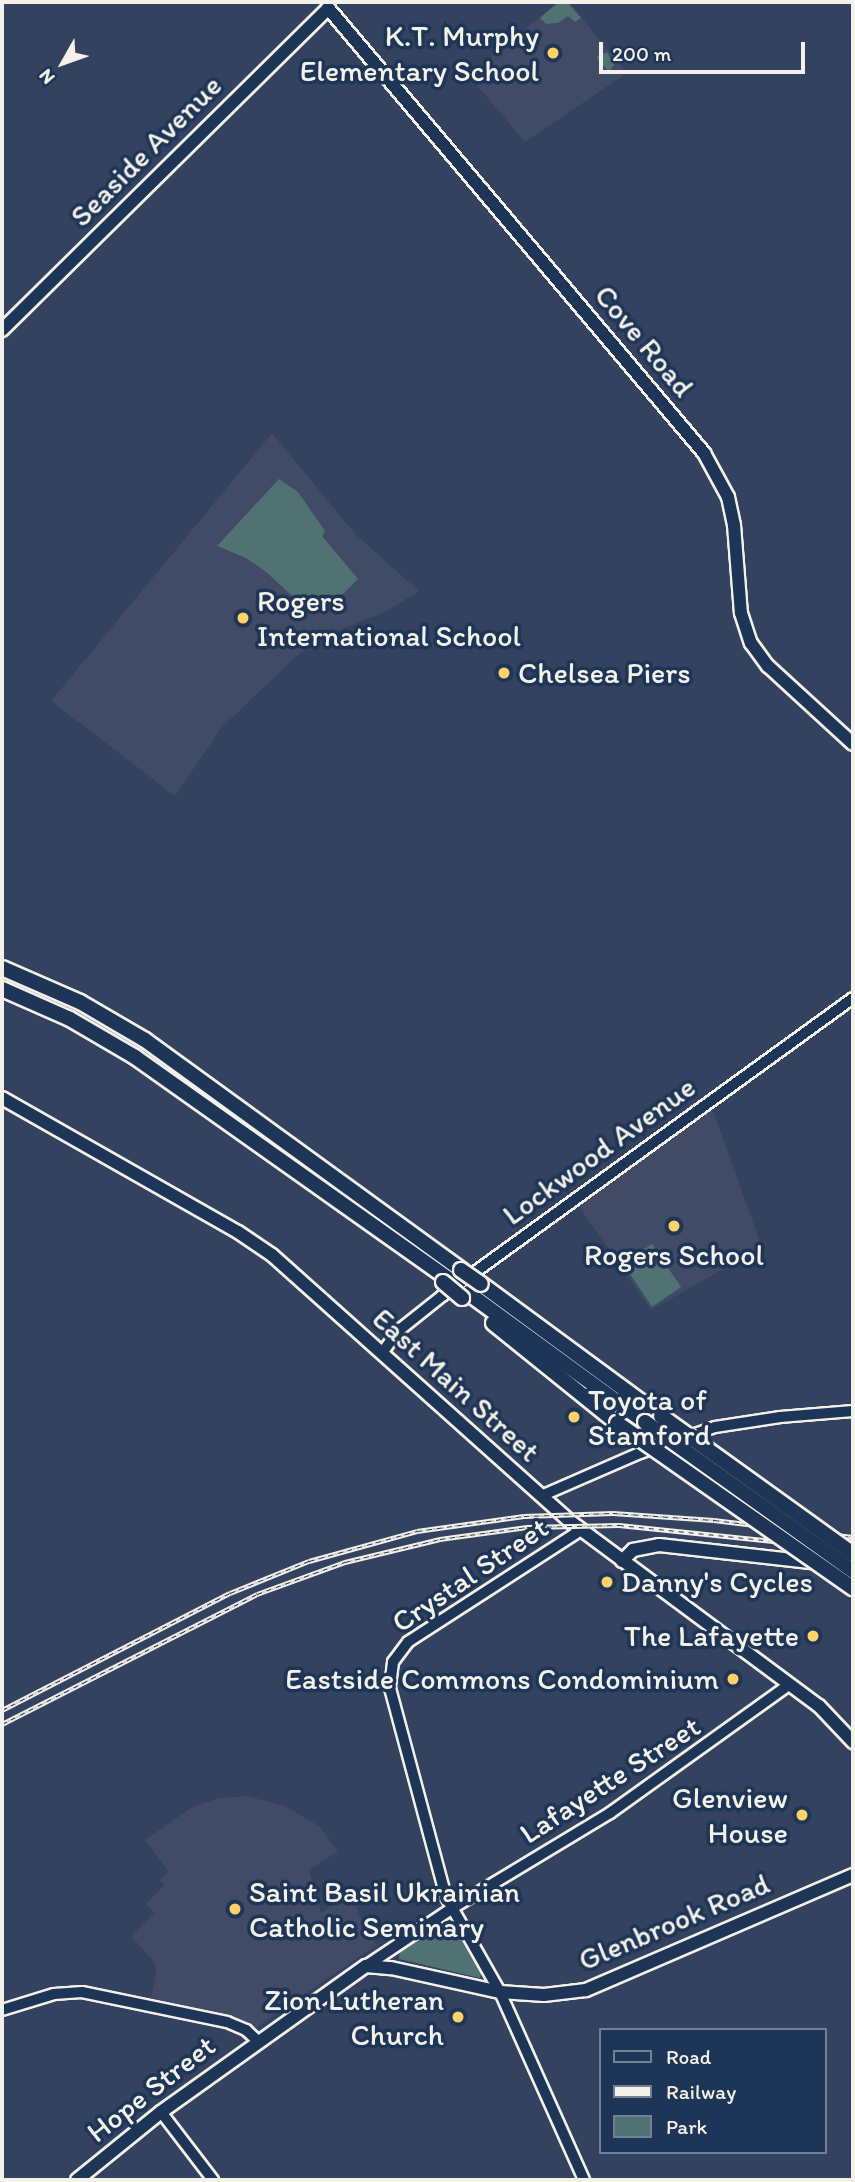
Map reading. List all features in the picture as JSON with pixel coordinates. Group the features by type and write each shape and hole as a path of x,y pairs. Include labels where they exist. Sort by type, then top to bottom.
{"highway":[{"path":"2,968 80,1002 145,1040 461,1270 470,1292 567,1374 645,1422 853,1569"},
{"path":"2,989 92,1031 155,1071 446,1281 569,1349 853,1554"},
{"path":"2,999 92,1031"},
{"path":"567,1374 617,1423 853,1588"},
{"path":"745,1477 853,1545"}],"main road":[{"name":"Seaside Avenue","path":"2,330 325,5"},
{"name":"Cove Road","path":"325,5 704,453 728,497 734,525 741,613 751,643 768,666 853,744"},
{"name":"East Main Street","path":"2,1098 256,1243 581,1530 826,1712 853,1742"},
{"path":"622,1561 633,1550 659,1545 853,1569"},
{"name":"Glenbrook Road","path":"366,1966 391,1968 500,1992 544,1995 586,1990 853,1875"},
{"path":"258,2041 366,1966"},
{"name":"Hope Street","path":"77,2180 161,2112 258,2041"}],"street":[{"name":"Lockwood Avenue","path":"382,1353 398,1331 442,1296 853,998"},
{"path":"541,1496 640,1453 715,1427 780,1417 853,1411"},
{"name":"Crystal Street","path":"581,1530 408,1642 397,1654 391,1670 390,1688 430,1847 451,1909 500,1992 584,2180"},
{"name":"Lafayette Street","path":"366,1966 451,1909 610,1813 790,1684"},
{"path":"2,2010 54,1994 82,1992 227,2022 246,2030 258,2041"},
{"path":"161,2112 213,2180"}],"shaded area":[{"name":"K.T. Murphy Elementary School","path":"557,2 569,2 627,73 525,142 469,76"},
{"name":"Rogers International School","path":"272,433 356,535 419,591 387,611 327,635 298,655 222,727 175,796 51,701"},
{"name":"Rogers School","path":"712,1108 762,1247 651,1310 578,1205"},
{"name":"Saint Basil Ukrainian Catholic Seminary","path":"246,1796 285,1806 319,1826 338,1851 309,1870 321,1913 352,1892 359,1914 376,1945 257,2027 249,2027 232,2017 151,1998 156,1974 155,1963 131,1936 154,1913 146,1904 164,1885 160,1880 169,1872 145,1840 192,1807 219,1798"}],"green space":[{"path":"559,2 567,2 581,18 575,22 568,16 558,23 546,24 540,18"},
{"path":"607,52 614,65 609,72 596,57"},
{"path":"279,479 298,492 325,531 322,536 358,579 343,594 321,596 314,604 313,615 265,571 246,558 217,546"},
{"path":"652,1244 681,1287 652,1307 623,1264"},
{"path":"446,1921 451,1923 481,1974 480,1978 399,1959 400,1949"}],"railway":[{"path":"2,1710 230,1593 309,1561 417,1531 524,1516 613,1513 714,1520 853,1537"},
{"path":"2,1724 257,1594 345,1562 440,1539 527,1527 619,1525 853,1549"}],"place":[{"name":"K.T. Murphy Elementary School","path":"553,53"},
{"name":"Rogers International School","path":"243,618"},
{"name":"Chelsea Piers","path":"504,673"},
{"name":"Rogers School","path":"674,1226"},
{"name":"Toyota of Stamford","path":"574,1417"},
{"name":"Danny's Cycles","path":"607,1582"},
{"name":"The Lafayette","path":"813,1636"},
{"name":"Eastside Commons Condominium","path":"733,1679"},
{"name":"Glenview House","path":"802,1815"},
{"name":"Saint Basil Ukrainian Catholic Seminary","path":"235,1909"},
{"name":"Zion Lutheran Church","path":"458,2017"}]}
